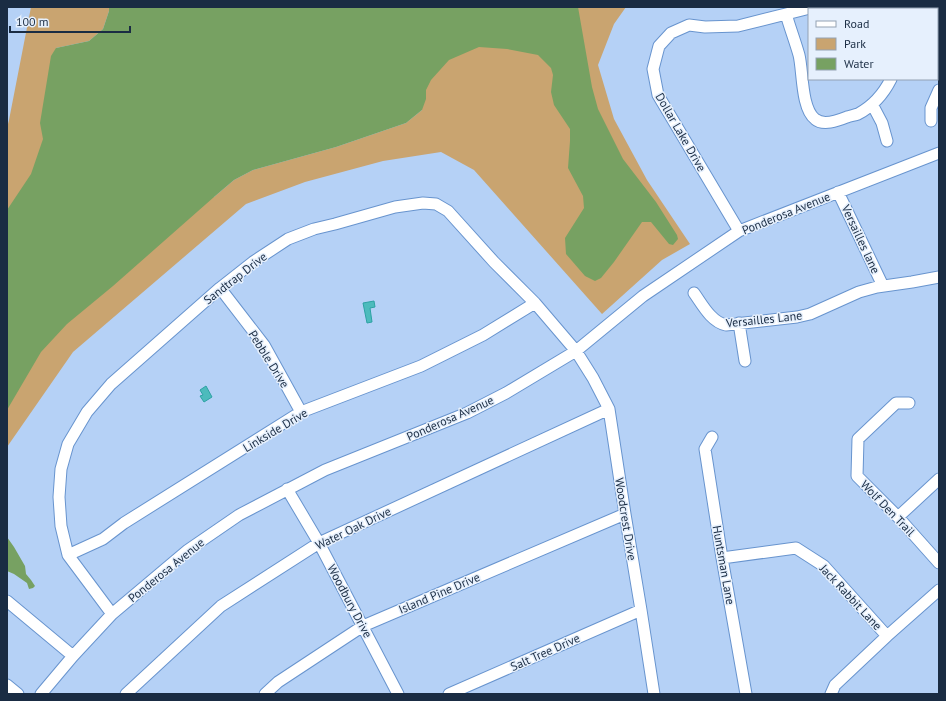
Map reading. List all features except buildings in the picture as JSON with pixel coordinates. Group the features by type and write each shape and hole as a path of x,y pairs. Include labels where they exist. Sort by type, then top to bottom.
{"street":[{"name":"Dollar Lake Drive","path":"739,231 658,95 653,69 659,46 671,33 689,26 738,26 808,8"},
{"path":"786,14 799,56 805,100 809,112 815,119 824,123 858,114 878,99 891,80"},
{"path":"931,121 931,108 939,90"},
{"path":"872,104 882,123 887,141"},
{"name":"Ponderosa Avenue","path":"41,694 73,656 112,614 188,550 239,515 325,470 467,413 506,393 576,351 643,296 739,231 939,153"},
{"name":"Versailles lane","path":"838,192 883,286"},
{"name":"Sandtrap Drive","path":"112,614 68,555 61,526 59,497 61,469 68,444 87,412 111,384 220,288 254,262 288,239 314,229 395,207 423,203 436,204 448,212 494,262 535,303 576,351"},
{"name":"Versailles Lane","path":"694,293 716,321 726,325 797,317 810,314 859,292 877,287 939,277"},
{"name":"Pebble Drive","path":"220,288 264,345 301,412"},
{"name":"Linkside Drive","path":"68,555 103,538 124,523 301,412 422,366 483,335 535,303"},
{"path":"739,323 746,361"},
{"name":"Woodcrest Drive","path":"576,351 593,378 609,409 624,514 654,694"},
{"name":"Wolf Den Trail","path":"909,403 896,403 858,439 857,476 898,517 939,563"},
{"name":"Water Oak Drive","path":"126,694 221,606 319,543 609,409"},
{"name":"Huntsman Lane","path":"712,437 705,449 722,558 746,694"},
{"path":"898,517 939,479"},
{"name":"Woodbury Drive","path":"287,489 319,543 398,694"},
{"name":"Island Pine Drive","path":"265,694 278,682 363,626 624,514"},
{"name":"Jack Rabbit Lane","path":"722,558 796,548 824,566 887,636"},
{"path":"831,694 835,685 939,590"},
{"path":"7,601 73,656"},
{"name":"Salt Tree Drive","path":"449,694 641,610"},
{"path":"7,685 18,694"}],"green space":[{"path":"31,7 109,7 103,29 89,41 56,48 214,197 234,180 253,170 336,147 406,123 422,110 385,7 626,7 614,24 598,65 614,119 647,180 690,244 662,260 602,314 474,170 441,152 383,161 305,182 246,204 73,352 7,447 7,128"}],"water":[{"path":"109,7 578,7 592,87 598,109 623,159 656,202 678,239 673,245 669,244 651,222 642,222 601,278 595,281 585,276 566,254 565,238 584,208 583,196 568,168 570,129 554,105 551,92 553,75 551,68 538,55 507,49 479,47 449,60 431,80 426,90 426,99 422,110 406,123 336,147 253,170 234,180 113,286 67,324 41,352 7,410 7,210 31,174 43,139 40,123 51,56 56,48 89,41 103,29"},
{"path":"7,537 25,566 26,574 35,586 33,588 29,589 27,583 7,571"}]}
